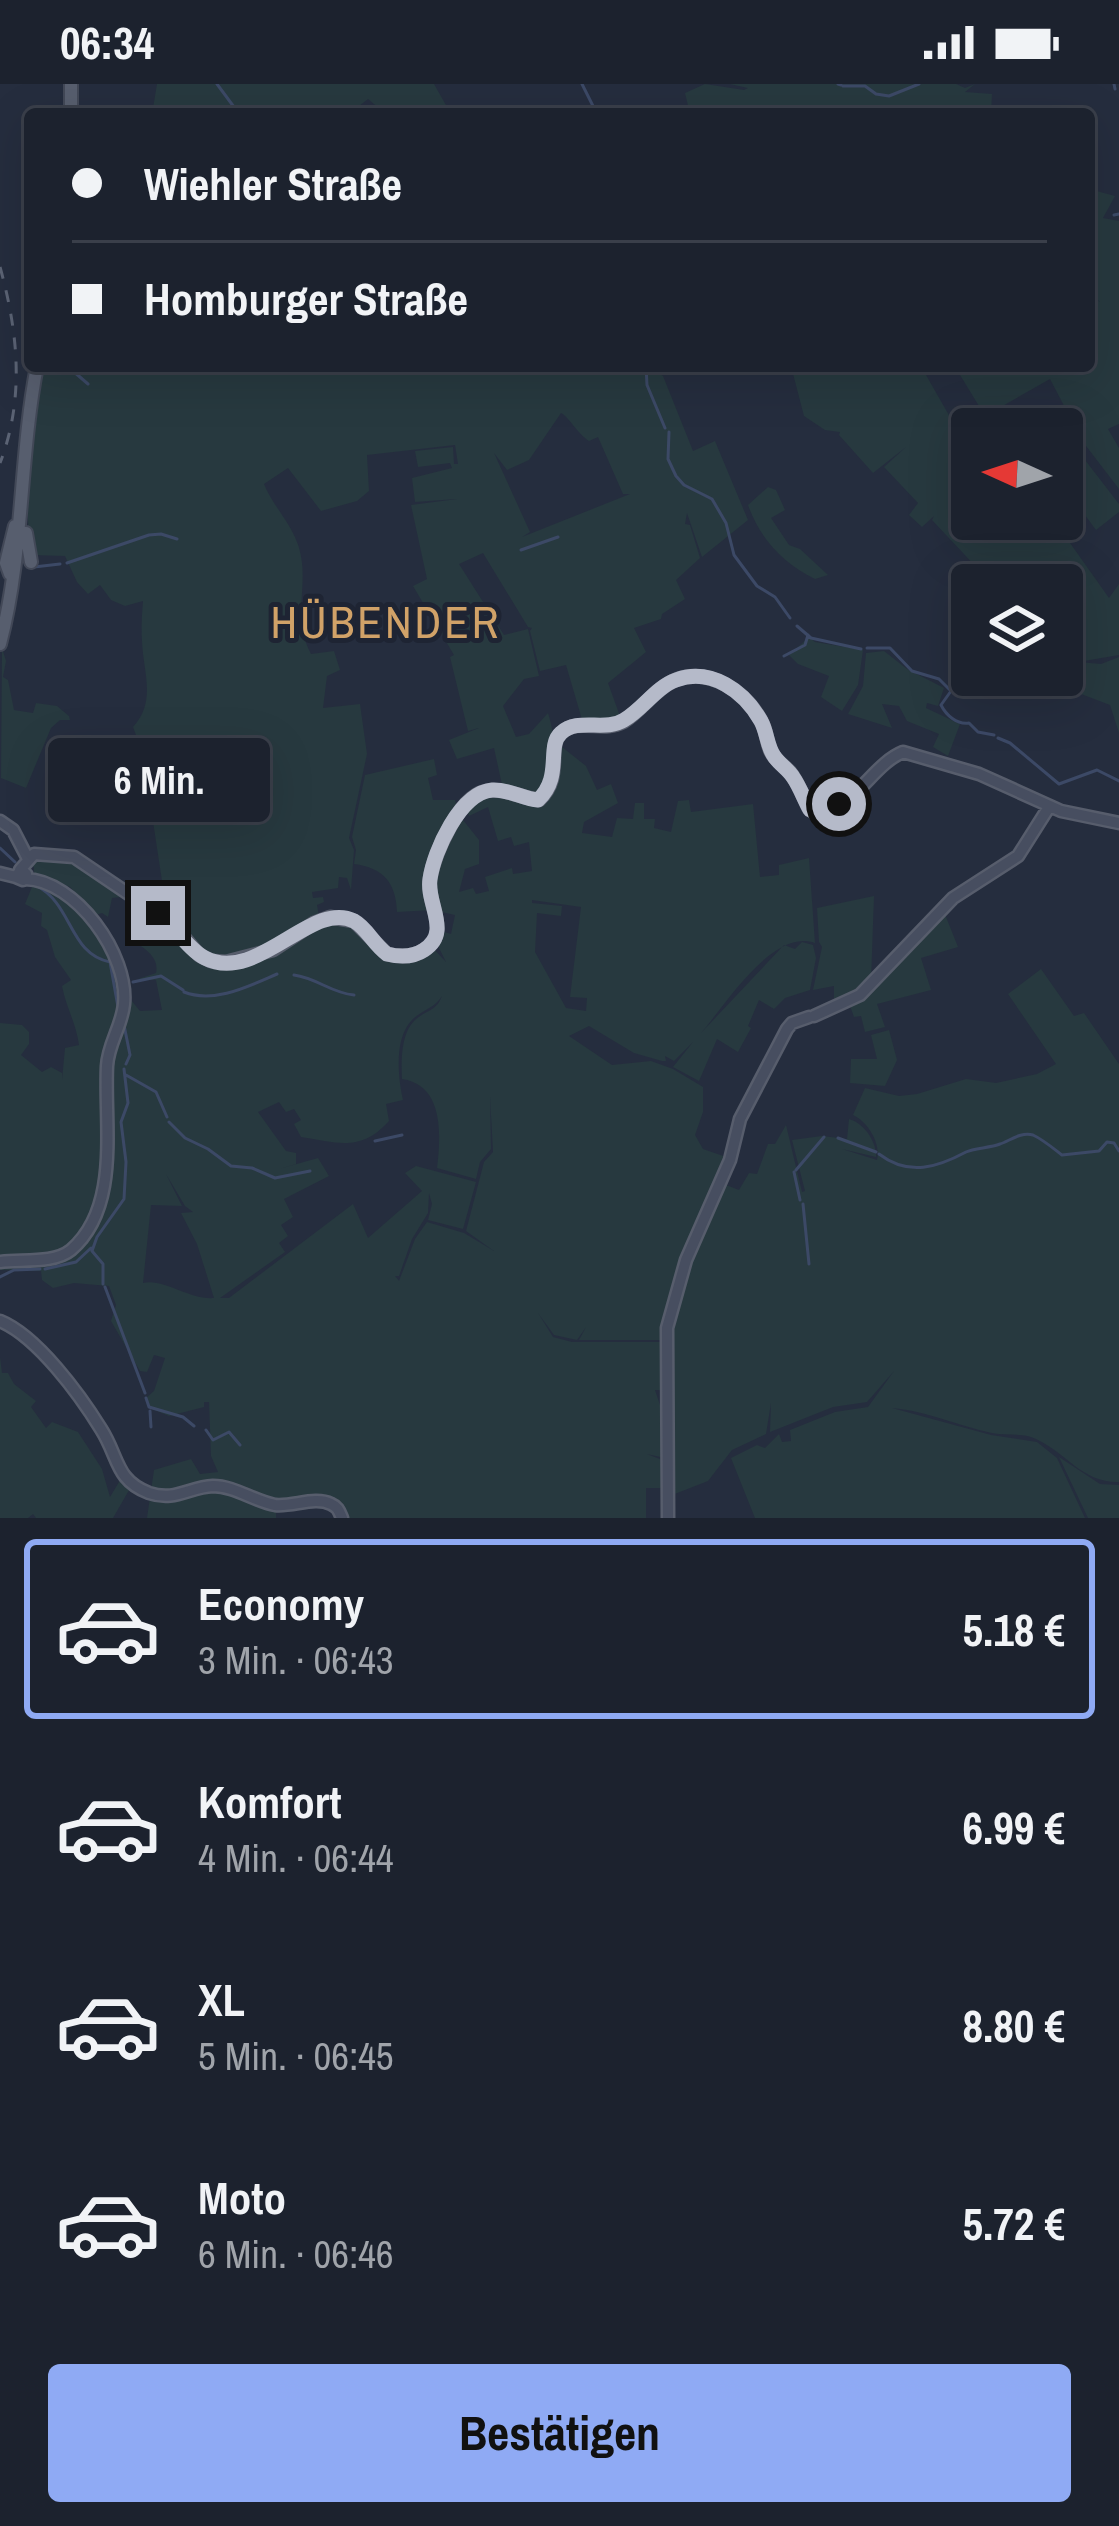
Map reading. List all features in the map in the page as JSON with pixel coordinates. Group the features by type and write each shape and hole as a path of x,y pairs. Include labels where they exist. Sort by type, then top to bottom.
{"main road":[{"path":"0,644 13,577 25,560 22,483 37,372"},
{"path":"13,577 6,563 22,483"},
{"path":"24,871 41,853 74,857 172,923 200,955 216,962 273,950 330,917 354,921 387,954 416,955 434,941 436,912 430,878 456,816 471,797 499,790 538,800 555,772 555,742 561,733 578,725 613,726 671,682 711,678 728,685 757,716 774,757 791,773 813,812 839,804 903,752 979,774 1049,807 1119,823"},
{"path":"668,1518 667,1328 690,1247 727,1167 740,1119 787,1029 860,995 953,898 1018,856 1049,807"},
{"path":"0,820 14,830 24,871"},
{"path":"0,872 24,871 62,890 82,908 115,958 124,993 124,1011 107,1062 102,1197 77,1243 63,1255 0,1262"},
{"path":"0,872 7,880 6,888"},
{"path":"0,1322 20,1332 54,1368 103,1431 122,1477 135,1487 169,1497 212,1486 278,1505 326,1502 342,1518"}],"shaded area":[{"path":"157,84 434,84 448,108 379,108 368,99 357,108 153,108"},
{"path":"705,84 744,90 748,88 730,84 956,84 965,88 975,84 965,92 992,94 991,108 689,108 685,93"},
{"path":"1095,191 1115,196 1103,218 1119,221 1119,424 1108,429 1119,448 1119,489 1083,442 1083,408 1065,408 1050,379 999,408 980,408 958,372 1095,372 1095,298 1100,302 1095,297"},
{"path":"41,372 658,372 693,451 715,441 748,520 702,557 687,513 685,524 690,525 700,558 676,580 685,599 661,619 634,628 646,652 608,683 621,719 604,725 583,723 566,665 540,671 532,628 483,553 459,564 504,635 528,629 539,676 524,679 503,706 516,737 529,734 548,713 555,760 544,792 535,799 517,795 533,802 543,799 556,772 557,743 586,766 597,790 611,784 618,803 584,822 582,833 612,837 617,818 633,819 635,803 644,803 644,819 655,819 654,828 671,832 678,801 689,800 691,812 753,804 760,877 779,875 779,865 809,858 815,943 799,941 786,946 813,945 816,958 810,990 785,998 774,1009 759,1000 738,1052 717,1039 699,1081 673,1067 693,1042 674,1061 665,1056 662,1061 634,1053 589,1026 569,1036 612,1065 651,1061 703,1087 703,1112 695,1135 703,1149 729,1158 688,1247 663,1340 579,1340 586,1327 577,1340 554,1335 538,1313 553,1337 572,1342 663,1342 663,1390 655,1390 663,1414 665,1458 647,1454 665,1461 664,1488 646,1488 646,1518 344,1518 337,1503 272,1499 269,1503 276,1507 276,1518 147,1518 154,1470 191,1459 200,1474 218,1472 211,1456 209,1402 169,1416 150,1408 147,1397 154,1391 165,1358 154,1355 147,1372 140,1371 111,1321 116,1305 109,1286 74,1283 53,1288 42,1280 41,1271 0,1270 0,1023 22,1025 29,1032 29,1044 21,1055 42,1072 51,1067 62,1073 62,1080 65,1048 79,1045 62,986 71,980 41,926 42,913 25,904 34,882 67,898 96,927 120,981 120,1009 104,1072 101,1192 97,1209 73,1247 78,1249 102,1206 108,1072 131,1000 140,1011 162,1010 156,980 138,979 156,973 152,956 138,944 157,927 121,897 112,898 108,917 96,915 70,887 34,873 29,866 33,857 61,857 85,867 134,906 170,925 200,957 233,966 328,922 356,928 388,955 414,957 432,947 446,962 437,944 441,931 451,934 455,915 437,911 431,891 433,872 459,815 479,840 479,864 465,869 459,892 489,891 485,877 512,868 513,874 532,871 529,842 514,846 511,837 498,841 488,807 469,816 467,810 486,793 504,794 494,748 457,759 449,740 479,728 468,731 450,657 454,655 413,586 427,579 411,505 457,499 415,502 412,478 452,468 450,463 418,467 415,451 453,447 454,464 458,464 455,445 367,455 369,491 357,501 321,511 288,468 264,484 294,534 301,556 302,625 311,654 334,651 340,670 327,676 323,708 360,704 367,754 349,838 354,850 351,890 347,878 339,877 338,888 312,892 313,898 323,897 324,902 317,905 319,916 273,947 227,959 203,951 178,922 148,899 164,894 152,815 167,799 168,760 136,735 133,727 147,697 143,601 125,606 111,600 100,585 88,594 65,556 31,555 31,437","holes":["561,413 589,441 598,437 623,494 630,494 522,537 530,532 494,453 507,470 529,460","532,900 581,907 570,997 587,998 586,1011 566,1008 535,952 537,913 561,916 562,906","782,947 701,1033 767,957","442,996 440,1001 433,1008 414,1021 406,1033 402,1079 416,1083 433,1101 439,1127 437,1168 476,1179 480,1162 491,1149 490,1096 493,1152 484,1162 466,1231 494,1251 464,1233 427,1222 399,1281 395,1276 428,1213 429,1193 428,1220 463,1229 476,1182 416,1166 405,1173 422,1191 368,1238 353,1204 229,1298 220,1298 285,1252 279,1243 288,1236 281,1225 293,1217 284,1199 329,1176 318,1158 279,1169 296,1164 296,1153 286,1151 258,1112 279,1102 286,1112 294,1109 301,1120 294,1124 301,1137 349,1143 379,1131 389,1121 386,1104 403,1100 399,1059 406,1029 415,1017","166,1174 193,1212 181,1213 197,1244 214,1298 143,1283 151,1205 182,1206"]},
{"path":"793,372 931,372 926,375 951,416 951,540 1068,540 1109,598 1119,584 1119,655 1083,661 1083,564 973,564 932,520 934,516 922,527 909,515 918,503 884,467 906,447 873,473 840,432 825,430 804,416"},
{"path":"1083,457 1119,504 1119,512 1096,530 1083,512"},
{"path":"768,487 776,490 785,510 771,518 789,545 828,575 815,579 803,573 766,539 748,505"},
{"path":"809,637 863,650 858,685 842,711 821,697 829,676 798,664 789,655"},
{"path":"2,648 3,677 8,680 14,710 33,713 36,703 57,706 70,720 60,720 51,728 26,788 1,778"},
{"path":"884,651 944,688 938,706 927,703 926,708 960,724 948,756 933,747 939,734 907,721 899,706 882,704 892,728 848,714 863,686 866,653"},
{"path":"1119,657 1119,733 1110,705 1083,695 1083,662 1101,664"},
{"path":"434,759 437,775 428,778 433,800 455,800 458,810 427,875 433,910 397,912 386,878 354,864 352,837 365,775"},
{"path":"874,896 871,981 834,1006 834,986 813,990 822,947 817,908"},
{"path":"944,912 958,947 921,958 931,990 877,1004 885,1027 865,1032 861,1016 854,1017 849,1003"},
{"path":"1041,969 1074,1016 1084,1013 1119,1064 1119,1482 1085,1473 1033,1438 992,1433 892,1408 991,1435 1037,1442 1057,1458 1085,1518 755,1518 731,1458 757,1445 765,1448 779,1434 782,1442 791,1441 790,1430 835,1412 868,1407 894,1371 867,1402 833,1407 770,1432 771,1403 766,1434 732,1450 708,1481 667,1497 667,1346 682,1278 721,1183 739,1190 749,1173 757,1174 768,1144 775,1144 786,1125 802,1192 792,1140 847,1139 849,1119 868,1134 876,1157 842,1149 877,1160 872,1134 853,1115 865,1088 899,1096 917,1094 966,1079 996,1083 1037,1074 1056,1064 1008,994"},
{"path":"889,1030 897,1060 885,1086 850,1083 851,1059 877,1059 871,1035"},
{"path":"0,1357 2,1373 8,1373 36,1401 31,1407 46,1428 52,1422 78,1432 102,1469 110,1497 122,1477 132,1485 113,1518 36,1518 33,1514 0,1518"},
{"path":"1059,1457 1100,1484 1119,1485 1119,1518 1088,1518"}],"waterway":[{"path":"217,84 234,107"},
{"path":"582,84 594,108"},
{"path":"843,86 865,86 889,96 919,84"},
{"path":"1114,84 1115,89"},
{"path":"1114,215 1119,214"},
{"path":"74,372 88,384"},
{"path":"646,372 665,428"},
{"path":"669,432 668,459 676,476 712,499 726,523 734,555 790,618"},
{"path":"67,563 149,535 177,539"},
{"path":"521,550 558,537"},
{"path":"34,567 60,564"},
{"path":"797,626 811,638 861,649"},
{"path":"784,656 805,645 808,635"},
{"path":"867,648 890,648 912,671 939,679 951,691 941,705 949,716 994,735"},
{"path":"998,738 1059,784 1097,770 1119,781"},
{"path":"0,848 15,862"},
{"path":"37,886 58,905 86,949 110,962 118,1007"},
{"path":"184,992 219,995 277,974"},
{"path":"294,975 354,995"},
{"path":"133,982 161,976 183,990"},
{"path":"124,1025 130,1055 126,1064"},
{"path":"103,1284 103,1264 92,1251 124,1199 121,1122 128,1103 124,1069"},
{"path":"126,1075 156,1092 167,1117"},
{"path":"169,1122 185,1138 231,1166 275,1178 310,1171"},
{"path":"879,1154 901,1166 923,1167 1028,1134 1062,1155 1099,1151 1107,1142 1119,1151"},
{"path":"375,1141 402,1135"},
{"path":"796,1170 824,1137"},
{"path":"838,1138 876,1152"},
{"path":"794,1172 800,1200"},
{"path":"803,1204 809,1264"},
{"path":"45,1269 76,1262 91,1248"},
{"path":"0,1277 14,1270 40,1269"},
{"path":"105,1287 145,1393"},
{"path":"146,1398 149,1407 183,1417 194,1426"},
{"path":"150,1411 151,1427"},
{"path":"206,1430 213,1440 229,1432 240,1445"}],"railway":[{"path":"0,267 16,365 13,414 0,463"}],"district":[{"name":"HÜBENDER","path":"386,621"}],"route":[{"path":"158,913 200,955 216,962 273,950 330,917 354,921 387,954 416,955 431,944 438,923 430,878 456,816 471,797 499,790 538,800 555,772 555,742 561,733 578,725 613,726 671,682 686,678 719,680 744,700 762,723 774,757 797,782 810,810 824,812 839,804"}]}
